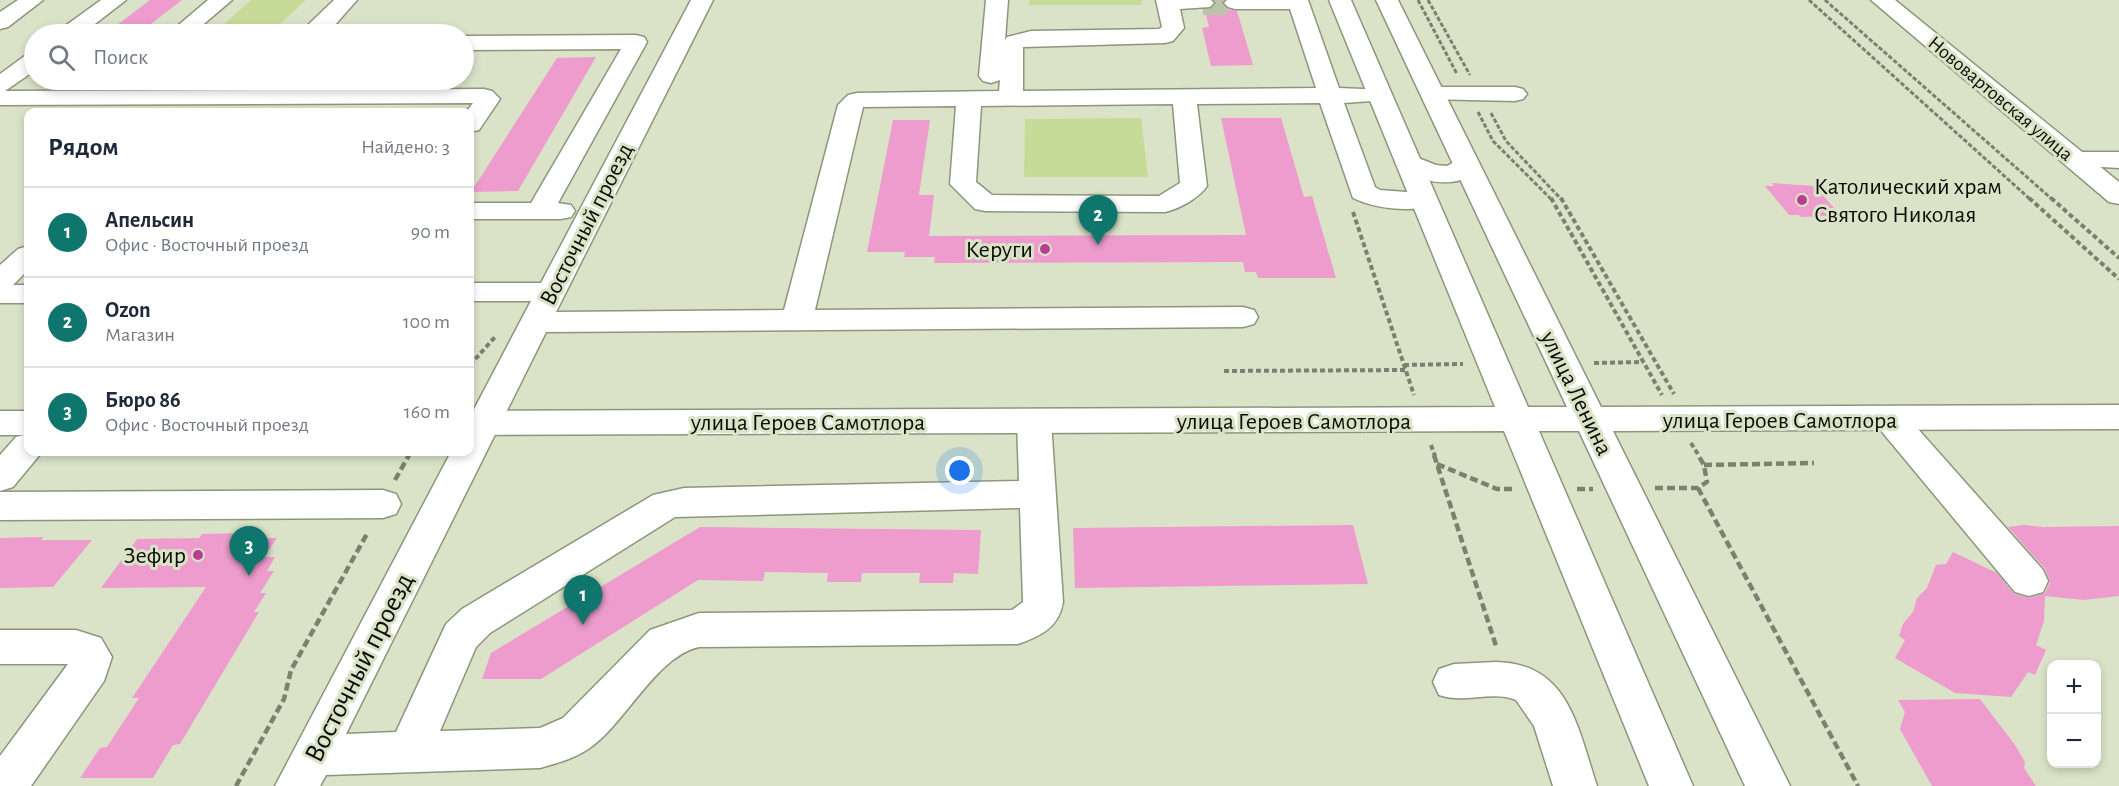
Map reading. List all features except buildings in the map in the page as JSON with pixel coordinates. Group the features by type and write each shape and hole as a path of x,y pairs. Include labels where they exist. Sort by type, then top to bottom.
{"main road":[{"path":"0,22 32,0"},
{"path":"83,24 115,0"},
{"path":"191,24 221,0"},
{"path":"322,24 346,0"},
{"name":"Восточный проезд","path":"474,434 536,322 702,0"},
{"path":"990,97 997,0"},
{"path":"1340,0 1671,786"},
{"name":"улица Ленина","path":"1387,0 1768,786"},
{"name":"Нововартовская улица","path":"1882,0 2119,196"},
{"path":"1184,96 1194,186 1172,202 1153,204 985,203 963,184 990,97 1016,42 1030,38 1165,36 1173,28 1167,1 1203,3"},
{"path":"1235,3 1297,1 1363,192 1375,198 1424,200"},
{"path":"474,43 636,42 540,211"},
{"path":"0,85 24,67"},
{"path":"261,98 269,90"},
{"path":"1433,94 1515,94"},
{"path":"797,320 850,105 865,98 1379,95"},
{"path":"0,99 191,105 261,98 307,105 484,96 488,99 474,119"},
{"path":"2076,160 2119,160"},
{"path":"1408,162 1424,171 1440,174 1457,171 1466,163"},
{"path":"474,211 593,211"},
{"path":"474,292 551,292"},
{"path":"536,322 1243,317"},
{"name":"улица Героев Самотлора","path":"474,436 1034,421 1684,421 2119,417"},
{"path":"1890,419 2029,581"},
{"path":"305,771 409,752 540,748 561,742 589,723 664,642 681,634 699,630 1018,627 1041,613 1034,421"},
{"path":"0,423 24,423"},
{"path":"0,478 24,451"},
{"name":"Восточный проезд","path":"305,771 463,456"},
{"path":"409,752 460,636 476,621 666,505 684,502 1038,494"},
{"path":"0,506 383,504"},
{"path":"0,647 76,647 87,650 91,657 89,668 6,786"},
{"path":"1454,682 1519,682 1531,687 1548,711 1575,786"}],"path":[{"path":"1418,0 1474,94 1506,141 1561,198 1684,421 1704,465 1707,482 1698,488 1858,786"},
{"path":"1428,0 1474,94 1493,141 1552,199 1684,421"},
{"path":"1809,0 2119,279"},
{"path":"1824,0 2119,258"},
{"path":"1224,371 1406,370"},
{"path":"236,786 284,699 291,670 408,456"},
{"path":"1704,465 1814,464"}],"green space":[{"path":"251,0 306,0 280,24 224,24"},
{"path":"1029,0 1141,0 1142,5 1029,5"},
{"path":"1141,118 1148,177 1024,177 1025,119"}],"tunnel":[{"path":"1203,3 1235,3"}],"place":[{"name":"Католический храм Святого Николая","path":"1802,200"},
{"name":"Ozon","path":"1098,245"},
{"name":"Керуги","path":"1045,249"},
{"name":"Зефир","path":"198,555"},
{"name":"Бюро 86","path":"249,576"},
{"name":"Апельсин","path":"583,625"}]}
